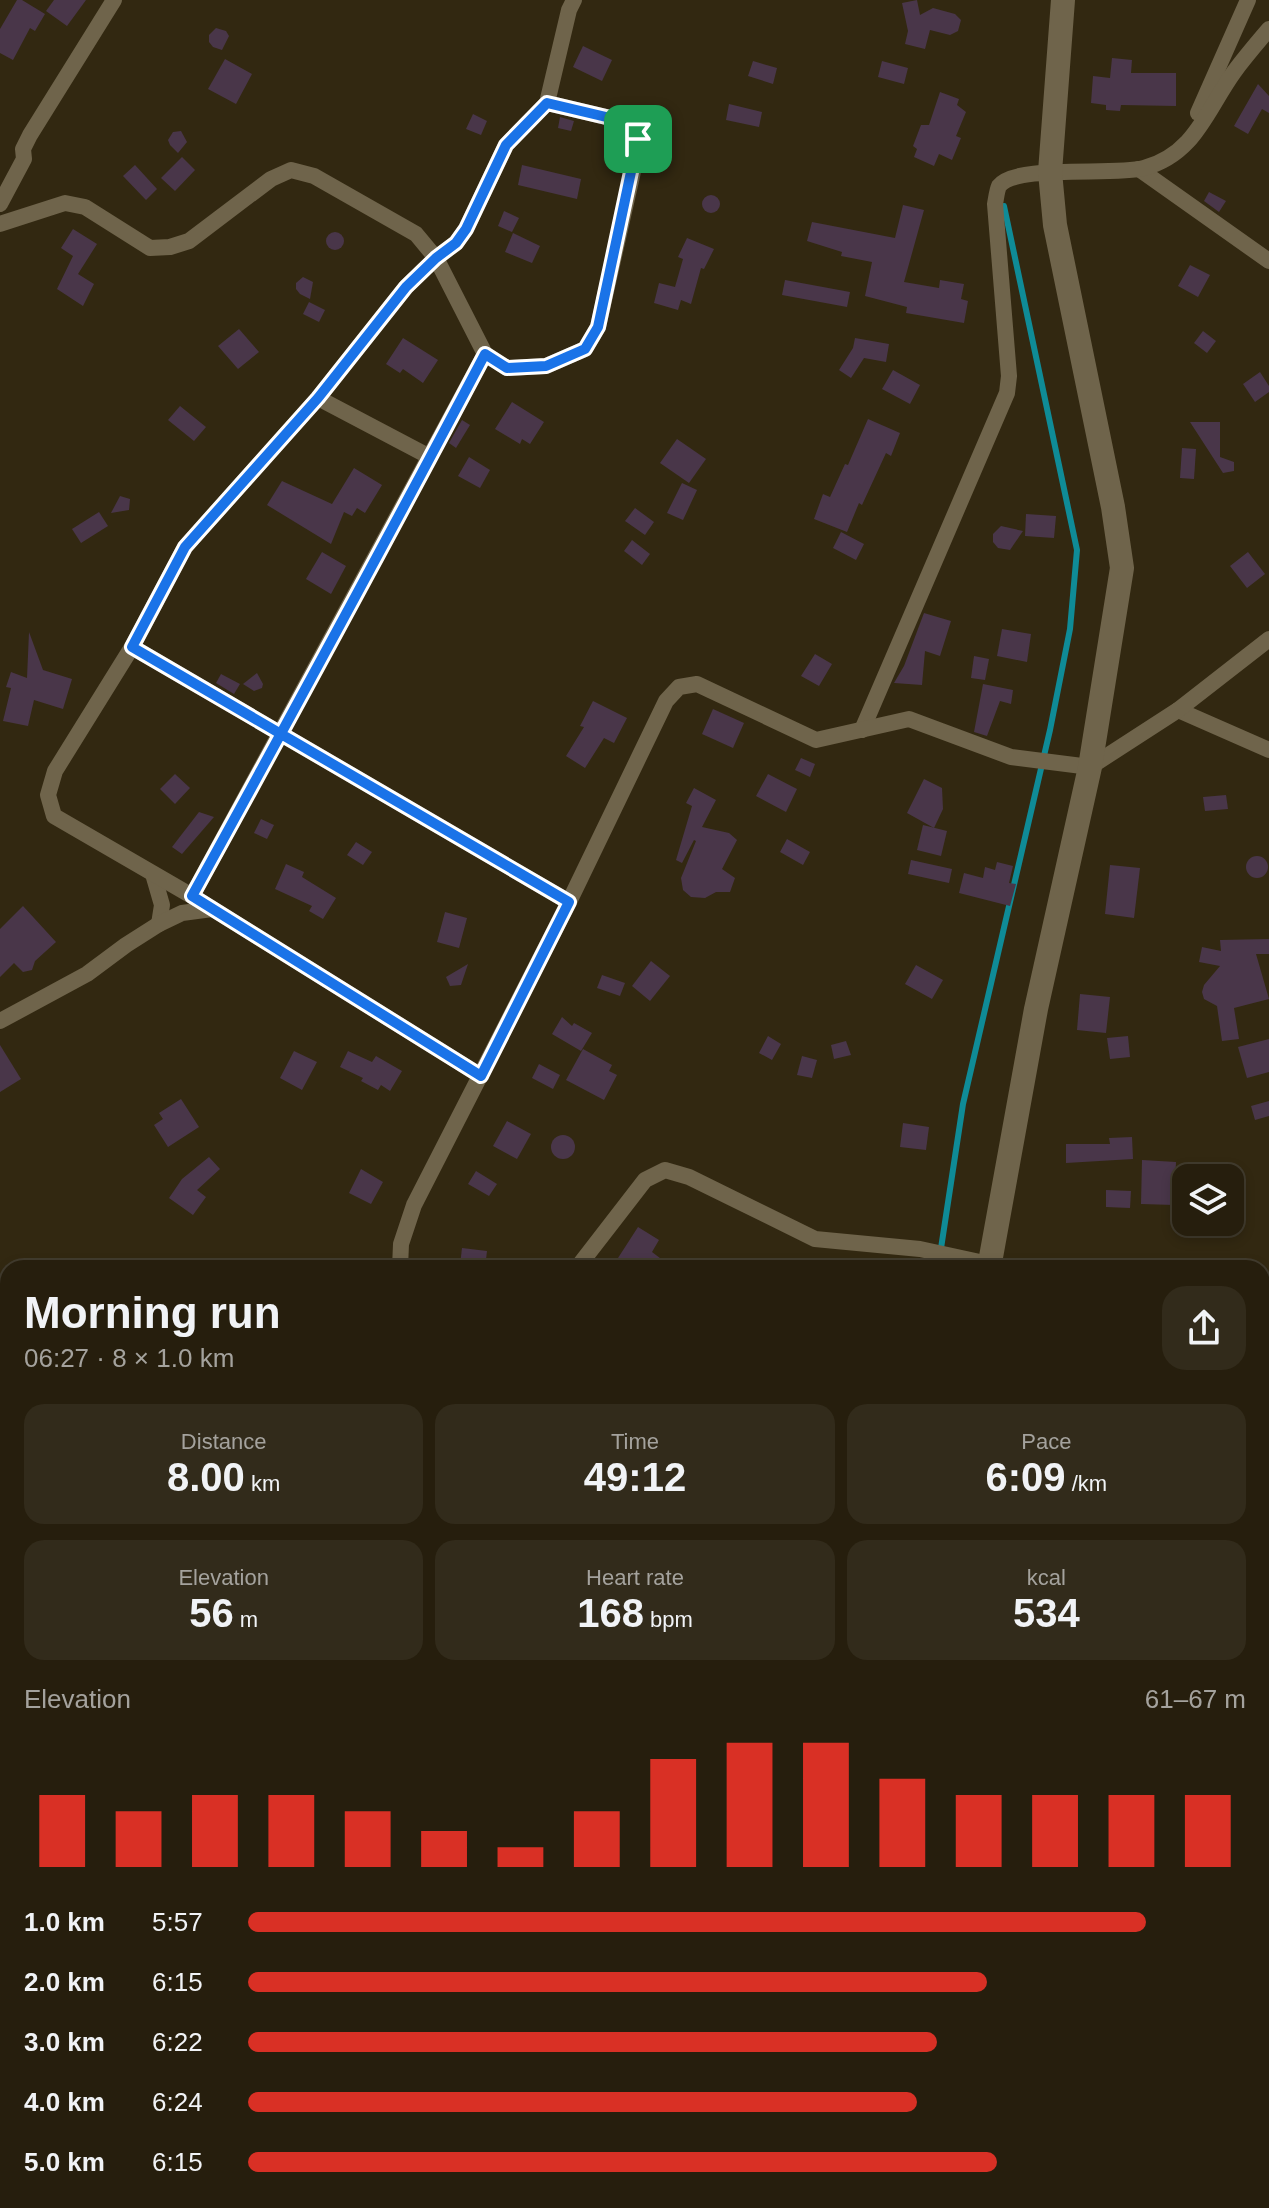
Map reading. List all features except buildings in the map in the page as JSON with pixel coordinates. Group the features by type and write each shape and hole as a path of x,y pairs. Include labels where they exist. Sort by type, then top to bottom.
{"street":[{"path":"0,204 24,159 23,149 30,135 114,0"},
{"path":"481,1076 192,896 54,816 48,795 55,771 132,647 185,547 318,398 406,287 456,243 466,229 506,145 547,103 574,0"},
{"path":"990,1260 1036,1009 1090,767 1116,621 1122,568 1055,225 1050,172 1063,0"},
{"path":"1180,151 1248,0"},
{"path":"862,730 1007,393 1009,376 995,204 999,187 1011,177 1050,172 1139,169 1160,163 1180,151 1199,128 1234,72 1269,29"},
{"path":"0,224 65,203 85,207 150,248 170,247 189,241 271,179 291,170 314,176 416,234 436,258 485,354 507,368 546,366 585,349 598,327 637,154 640,125 547,103"},
{"path":"1139,169 1269,261"},
{"path":"192,896 485,354"},
{"path":"318,398 430,457"},
{"path":"400,1260 401,1244 414,1205 569,902 666,701 679,687 697,684 816,740 909,719 1011,757 1090,767 1178,710 1269,639"},
{"path":"132,647 569,902"},
{"path":"1178,710 1269,750"},
{"path":"153,874 162,905 159,924"},
{"path":"0,1021 87,974 159,924 182,913 212,909"},
{"path":"583,1260 645,1180 665,1170 689,1177 815,1239 920,1249 965,1260"}],"waterway":[{"path":"939,1260 963,1104 1050,730 1070,629 1077,550 1004,206"}],"route":[{"path":"638,139 598,327 585,349 546,366 507,368 485,354 281,735 192,896 481,1076 569,902 281,735 132,647 185,547 318,398 406,287 456,243 466,229 506,145 547,103 640,125 638,139"}]}
